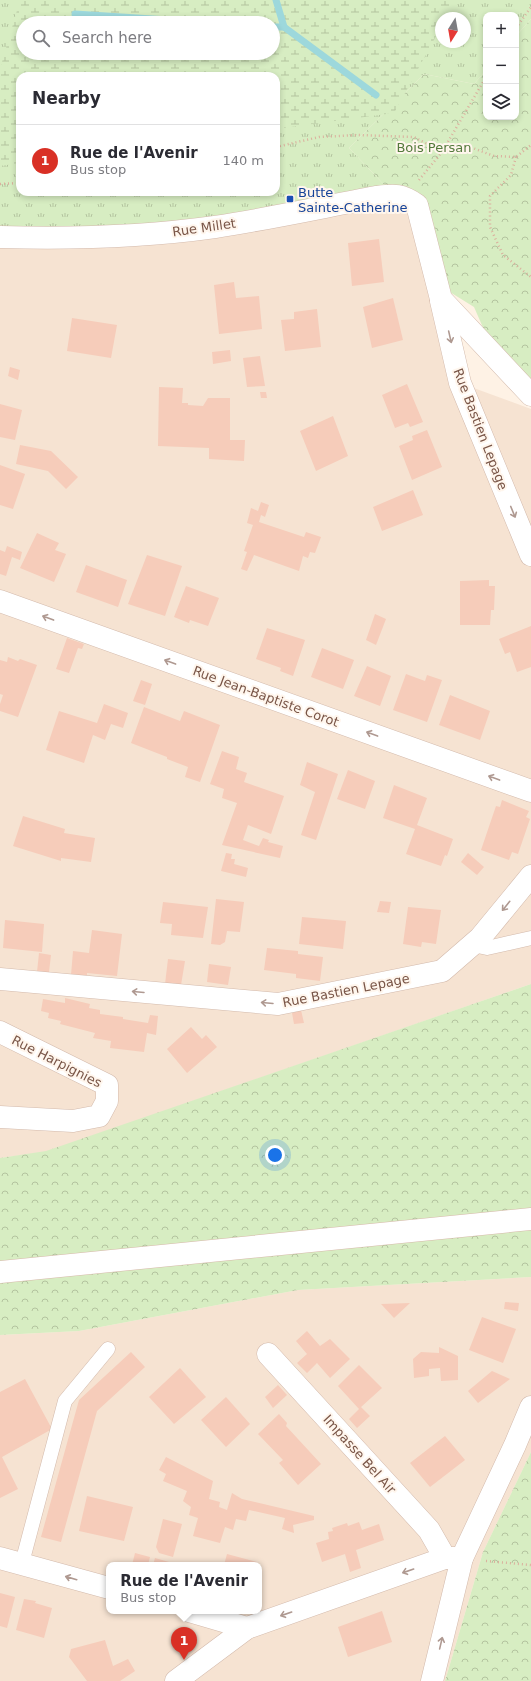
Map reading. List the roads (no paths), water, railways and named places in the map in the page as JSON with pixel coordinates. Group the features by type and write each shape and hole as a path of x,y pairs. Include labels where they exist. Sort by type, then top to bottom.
{"street":[{"name":"Rue Millet","path":"0,237 69,238 215,227 376,197 394,195 406,197"},
{"name":"Rue Bastien Lepage","path":"406,197 417,205 460,383 531,555"},
{"path":"441,300 531,394"},
{"name":"Rue Jean-Baptiste Corot","path":"0,601 531,791"},
{"name":"Rue Bastien Lepage","path":"0,979 278,1004 442,972 480,938 531,876"},
{"name":"Rue Harpignies","path":"0,1032 107,1085 107,1101 99,1116 73,1121 0,1116"},
{"path":"0,1272 531,1219"},
{"name":"Impasse Bel Air","path":"268,1354 453,1558"},
{"path":"432,1681 453,1558 515,1444 531,1407"},
{"path":"0,1558 106,1587"},
{"path":"176,1681 247,1628 453,1558"},
{"path":"199,1614 247,1628"}],"lane":[{"path":"473,945 487,948 531,938"},
{"path":"22,1564 65,1401 108,1349"}],"waterway":[{"path":"276,0 284,27"},
{"path":"75,14 106,16"},
{"path":"280,27 284,27 376,95"}],"place":[{"name":"Butte Sainte-Catherine","path":"290,199"},
{"name":"Rue de l'Avenir","path":"184,1660"}],"park label":[{"name":"Bois Persan","path":"434,147"}]}
